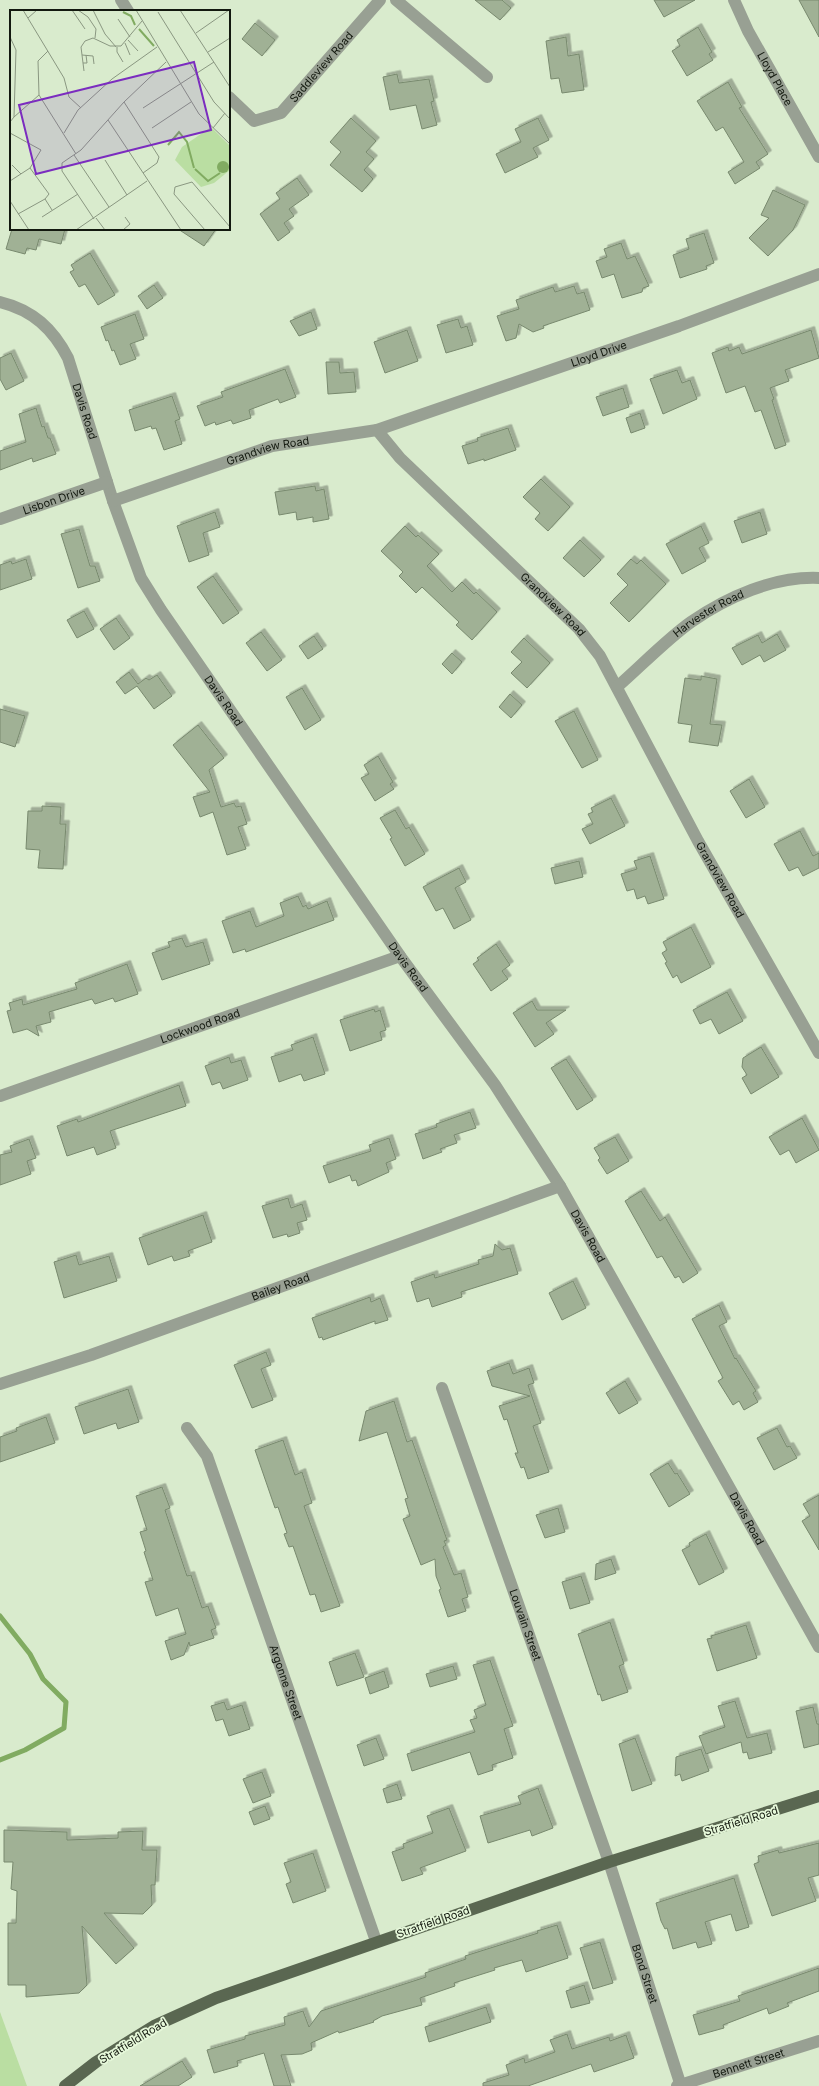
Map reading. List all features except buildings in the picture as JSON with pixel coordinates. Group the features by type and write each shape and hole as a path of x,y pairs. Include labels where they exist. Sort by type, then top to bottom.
{"main road":[{"name":"Stratfield Road","path":"66,2086 96,2062 154,2026 216,1998 376,1941 609,1862 819,1796"}],"street":[{"path":"121,0 127,10"},
{"name":"Saddleview Road","path":"230,98 254,120 281,113 380,0"},
{"path":"396,0 487,77"},
{"name":"Lloyd Place","path":"734,0 748,31 819,157"},
{"name":"Lloyd Drive","path":"377,430 679,326 819,274"},
{"name":"Davis Road","path":"0,302 29,312 43,323 62,345 68,358 113,501 141,578 161,610 400,956 495,1085 560,1186 819,1647"},
{"name":"Grandview Road","path":"113,501 272,446 377,430 400,458 579,629 600,656 698,841 819,1053"},
{"name":"Lisbon Drive","path":"0,520 107,482"},
{"name":"Harvester Road","path":"617,687 690,623 731,598 774,583 819,578"},
{"name":"Lockwood Road","path":"0,1096 400,956"},
{"name":"Bailey Road","path":"0,1384 91,1355 560,1186"},
{"name":"Louvain Street","path":"442,1388 609,1862"},
{"name":"Argonne Street","path":"187,1428 208,1456 376,1941"},
{"name":"Bond Street","path":"609,1862 679,2086"},
{"name":"Bennett Street","path":"679,2086 819,2041"}],"green space":[{"path":"0,2012 27,2086 0,2086"}],"waterway":[{"path":"0,1616 30,1654 43,1679 66,1702 64,1728 25,1750 0,1760"}]}
